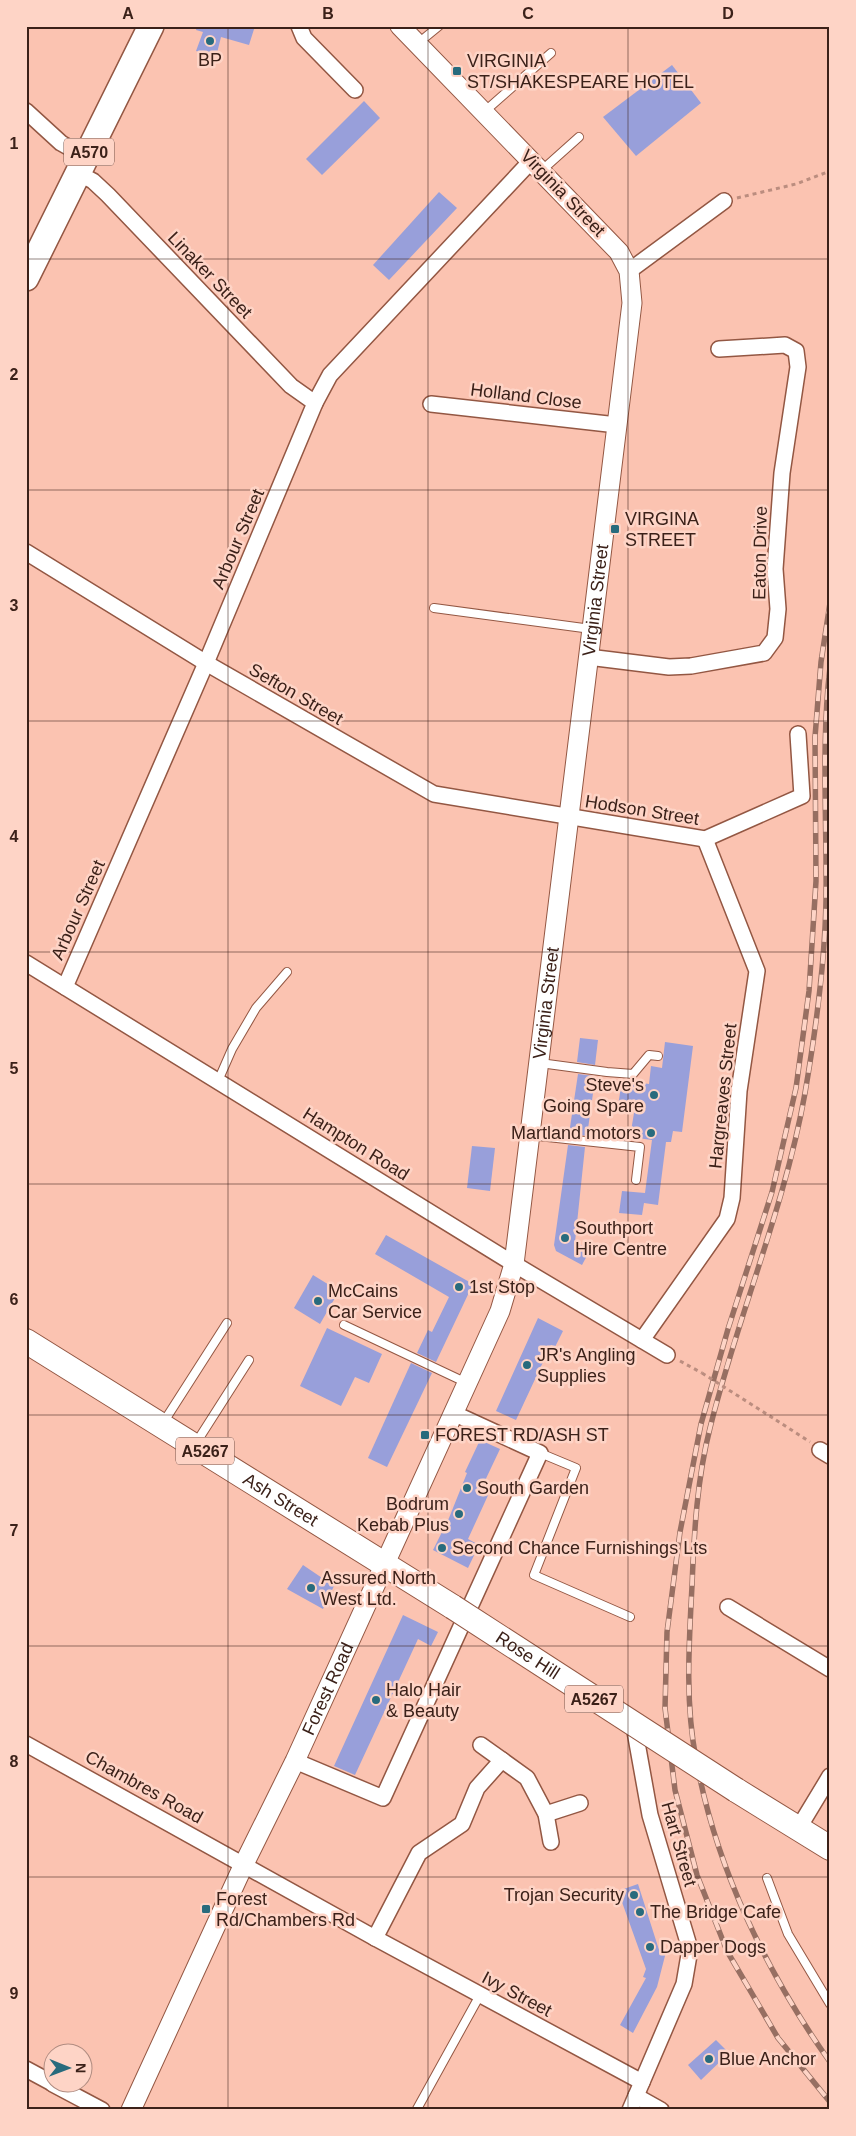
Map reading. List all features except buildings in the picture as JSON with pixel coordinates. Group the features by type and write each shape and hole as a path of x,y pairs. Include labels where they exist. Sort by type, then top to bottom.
{"highway":[{"name":"A570","path":"26,278 151,26"}],"main road":[{"name":"Ash Street","path":"26,1341 384,1562"},
{"name":"Rose Hill","path":"384,1562 634,1726 798,1829"},
{"name":"A5267","path":"798,1829 830,1848"}],"street":[{"path":"299,26 304,38 355,90"},
{"name":"Virginia Street","path":"400,26 619,252 629,271 632,303 567,817 514,1264"},
{"name":"Linaker Street","path":"26,111 82,165 93,181 291,386 315,403"},
{"name":"Arbour Street","path":"65,987 206,663 315,403 330,376 536,166"},
{"path":"629,271 724,201"},
{"name":"Eaton Drive","path":"588,657 669,667 691,666 764,652 775,638 778,609 775,569 782,473 798,367 796,351 785,345 719,349"},
{"name":"Holland Close","path":"430,404 617,425"},
{"name":"Sefton Street","path":"26,552 206,663 434,794 567,817"},
{"name":"Hodson Street","path":"567,817 705,839 802,796 798,734"},
{"name":"Hargreaves Street","path":"642,1340 727,1219 732,1198 739,1091 757,972 705,839"},
{"name":"Hampton Road","path":"26,963 514,1264 674,1358"},
{"name":"Forest Road","path":"131,2110 244,1864 294,1761 500,1311 514,1264"},
{"path":"294,1761 383,1798 540,1453 453,1413"},
{"path":"728,1607 830,1668"},
{"name":"Hart Street","path":"634,1726 650,1815 690,1949 684,1984 636,2096"},
{"name":"Chambres Road","path":"26,1744 374,1938"},
{"path":"480,1744 527,1778 546,1814 551,1842"},
{"path":"374,1938 419,1853 462,1824 477,1788 502,1760"},
{"path":"798,1829 830,1776"},
{"path":"546,1814 580,1803"},
{"name":"Ivy Street","path":"374,1938 480,1995 636,2096 661,2110"},
{"path":"26,2069 42,2077"},
{"path":"73,2094 102,2110"}],"lane":[{"path":"417,44 439,26"},
{"path":"484,112 552,53"},
{"path":"536,166 580,137"},
{"path":"434,608 591,629"},
{"path":"218,1081 232,1049 256,1008 287,972"},
{"path":"538,1063 633,1074 649,1055 658,1056"},
{"path":"529,1135 640,1147 636,1180"},
{"path":"162,1425 227,1323"},
{"path":"344,1325 467,1383"},
{"path":"195,1445 249,1360"},
{"path":"540,1453 576,1468 534,1575 630,1617"},
{"path":"767,1878 788,1934 830,2004"},
{"path":"417,2109 480,1995"}],"path":[{"path":"724,201 796,184 830,172"},
{"path":"674,1358 702,1373 800,1435"}],"railway":[{"path":"830,603 821,662 815,737 816,881 809,991 796,1088 772,1192 728,1329 701,1424 680,1532 667,1632 665,1708 675,1790 697,1875 727,1951 778,2038 830,2102"},
{"path":"830,667 825,754 825,923 816,1021 805,1093 786,1178 721,1386 706,1447 699,1486 695,1526 689,1673 690,1716 696,1759 716,1840 730,1879 746,1918 785,1992 830,2062"}],"place":[{"name":"BP","path":"210,41"},
{"name":"VIRGINIA ST/SHAKESPEARE HOTEL","path":"457,71"},
{"name":"VIRGINA STREET","path":"615,529"},
{"name":"Steve's Going Spare","path":"654,1095"},
{"name":"Martland motors","path":"651,1133"},
{"name":"Southport Hire Centre","path":"565,1238"},
{"name":"1st Stop","path":"459,1287"},
{"name":"McCains Car Service","path":"318,1301"},
{"name":"JR's Angling Supplies","path":"527,1365"},
{"name":"FOREST RD/ASH ST","path":"425,1435"},
{"name":"South Garden","path":"467,1488"},
{"name":"Bodrum Kebab Plus","path":"459,1514"},
{"name":"Second Chance Furnishings Lts","path":"442,1548"},
{"name":"Assured North West Ltd.","path":"311,1588"},
{"name":"Halo Hair & Beauty","path":"376,1700"},
{"name":"Trojan Security","path":"634,1895"},
{"name":"Forest Rd/Chambers Rd","path":"206,1909"},
{"name":"The Bridge Cafe","path":"640,1912"},
{"name":"Dapper Dogs","path":"650,1947"},
{"name":"Blue Anchor","path":"709,2059"}]}
